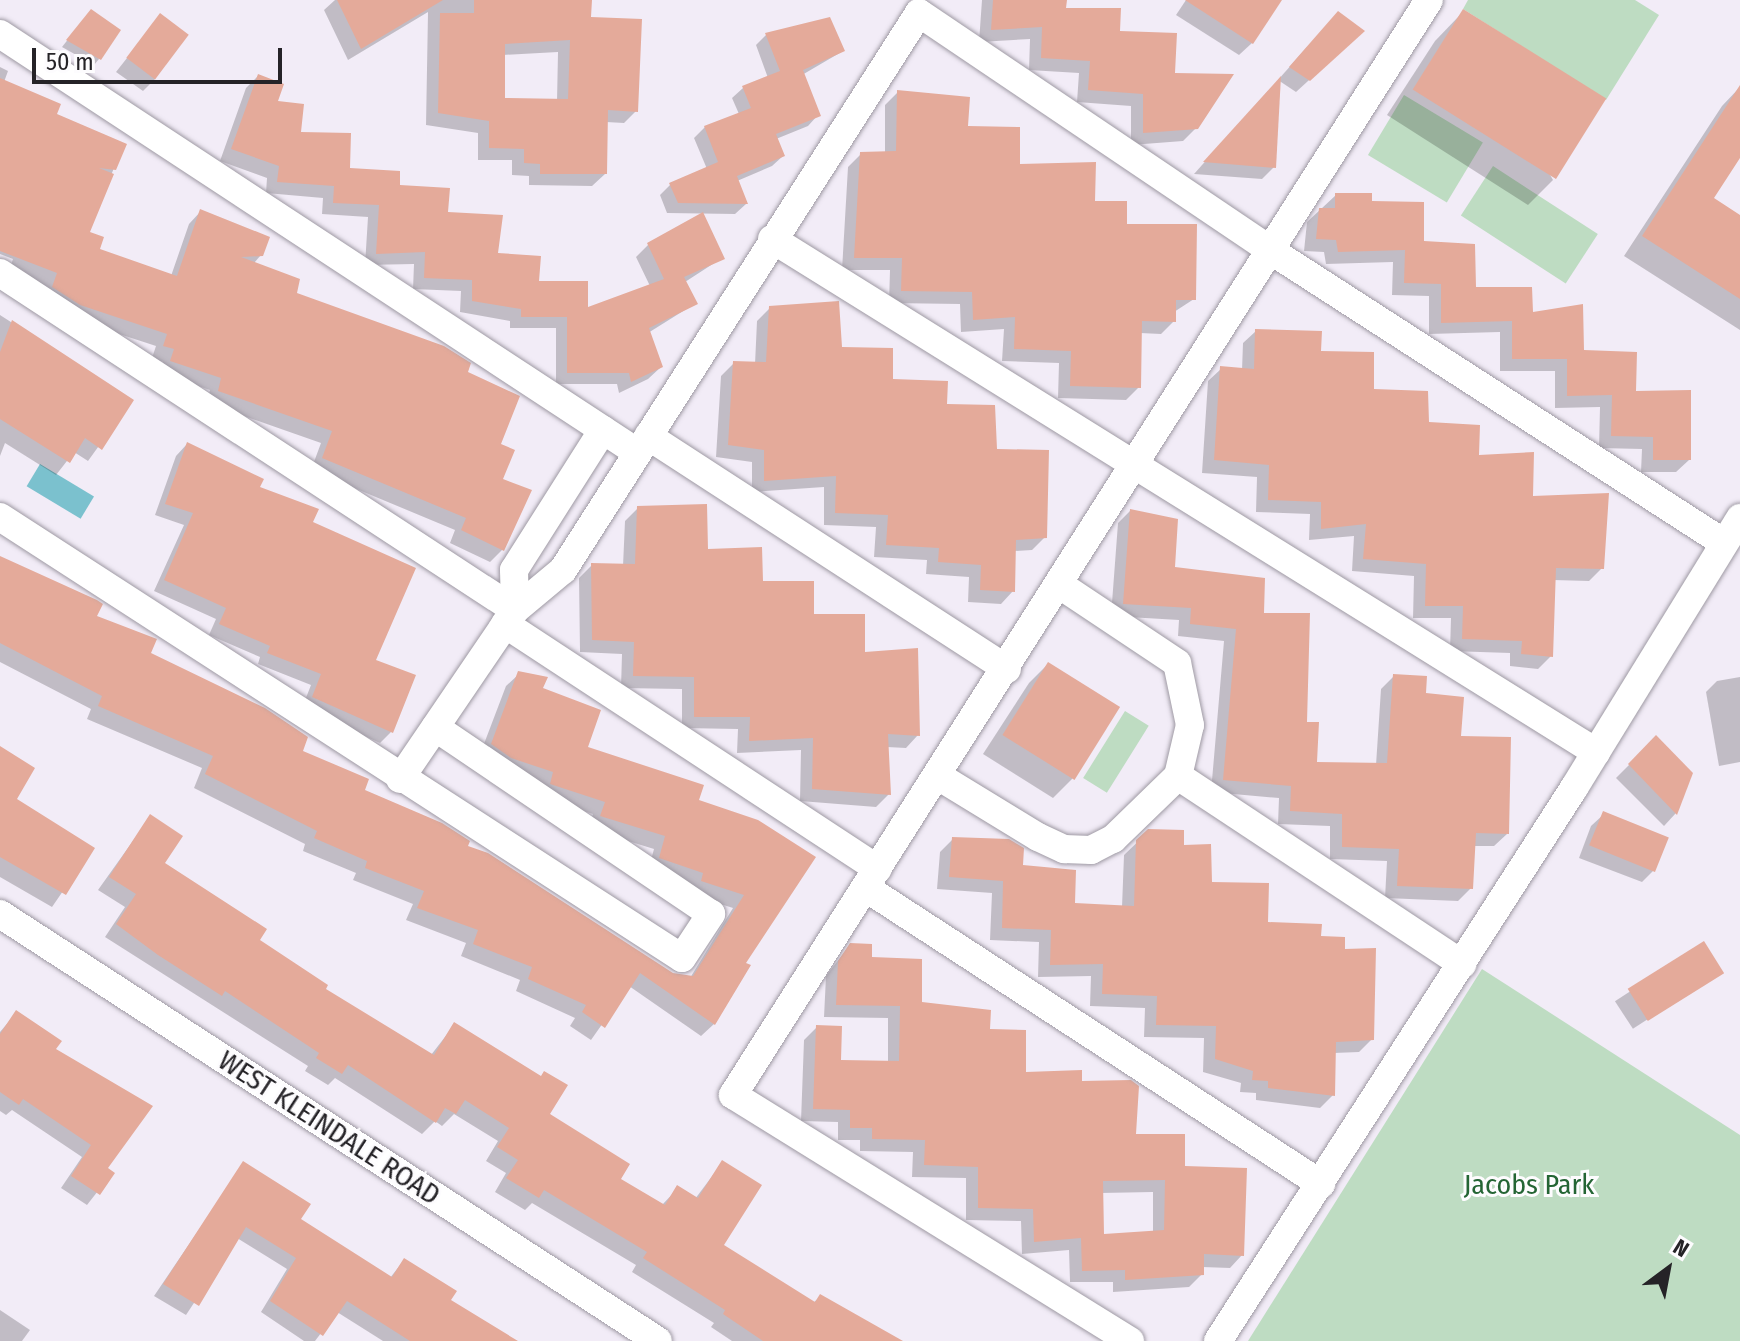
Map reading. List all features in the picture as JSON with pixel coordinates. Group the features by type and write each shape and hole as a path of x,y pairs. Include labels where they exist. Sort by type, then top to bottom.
{"street":[{"path":"1130,1341 733,1095 1273,252 1429,0"},
{"path":"400,779 510,617 563,570 919,13 1273,252 1724,543"},
{"path":"0,34 603,430 643,445 1007,669"},
{"path":"772,239 1596,752"},
{"path":"0,273 510,617 872,879 1321,1184"},
{"path":"510,617 514,570 603,430"},
{"path":"0,517 400,779 682,958 711,914 435,727"},
{"path":"1218,1341 1462,964 1740,518"},
{"path":"938,776 1038,837 1064,849 1091,850 1113,839 1178,776 1190,725 1177,663 1060,585"},
{"path":"1178,776 1462,964"},
{"name":"WEST KLEINDALE ROAD","path":"0,914 658,1341"}],"green space":[{"path":"1468,0 1635,0 1659,15 1606,100 1463,9"},
{"path":"1404,95 1483,142 1447,202 1368,155"},
{"path":"1493,166 1598,234 1566,284 1461,215"},
{"path":"1125,711 1149,726 1107,793 1083,778"},
{"name":"Jacobs Park","path":"1482,969 1740,1135 1740,1341 1248,1341"}],"water":[{"path":"40,464 94,496 81,519 27,486"}],"building":[{"path":"337,0 443,0 361,49"},
{"path":"474,0 592,0 591,17 642,19 638,112 608,110 607,174 540,174 540,164 524,163 524,149 489,148 489,121 438,113 440,13 474,13","holes":["570,40 568,99 505,98 505,44"]},
{"path":"993,0 1067,0 1066,8 1121,8 1120,31 1177,33 1175,73 1234,74 1198,129 1143,133 1143,94 1088,90 1090,61 1041,58 1042,27 991,30"},
{"path":"1185,0 1282,0 1253,44"},
{"path":"91,9 121,30 101,60 66,40"},
{"path":"1463,9 1606,99 1556,179 1413,90"},
{"path":"1338,11 1365,31 1310,81 1289,67"},
{"path":"160,13 189,35 155,79 126,58"},
{"path":"830,17 845,51 803,70 821,116 776,134 785,156 737,176 748,204 678,203 669,183 718,162 704,126 751,108 742,86 780,71 765,33"},
{"path":"258,74 284,84 278,101 304,104 301,132 351,133 350,168 400,171 400,185 450,188 448,212 503,215 498,253 541,256 539,281 588,281 588,307 664,279 647,243 703,212 725,259 684,277 698,304 649,328 663,367 631,382 629,373 567,373 567,317 521,317 521,309 472,301 472,280 424,278 425,252 376,254 379,205 333,203 334,186 277,182 279,166 231,149"},
{"path":"1281,76 1276,168 1203,162"},
{"path":"0,78 61,104 57,114 127,144 116,170 99,168 114,174 90,232 104,237 100,249 177,276 200,209 270,237 263,256 241,257 300,279 297,293 444,346 471,363 468,372 520,396 501,444 515,450 503,479 532,490 504,551 461,530 466,518 322,458 332,431 218,391 221,378 170,361 174,349 163,346 167,334 80,305 52,287 57,273 0,251"},
{"path":"1740,85 1740,158 1714,198 1740,215 1740,299 1642,236"},
{"path":"897,90 970,97 968,126 1020,127 1020,164 1096,162 1095,201 1127,201 1127,224 1197,224 1196,300 1176,300 1176,322 1142,321 1141,388 1070,386 1071,351 1014,349 1015,317 973,320 972,292 901,291 902,258 854,258 860,152 896,151"},
{"path":"1335,193 1372,193 1372,201 1424,202 1424,241 1475,244 1476,287 1532,287 1533,312 1583,304 1584,350 1637,352 1636,391 1691,390 1691,460 1653,460 1653,437 1611,436 1612,395 1567,396 1567,359 1512,359 1512,321 1441,323 1441,284 1404,283 1405,250 1338,252 1336,240 1316,239 1319,208 1335,208"},
{"path":"839,301 842,347 893,348 893,379 948,381 947,404 995,405 997,449 1049,450 1047,538 1016,540 1015,592 980,590 981,565 938,562 939,548 886,545 888,515 835,513 836,476 764,481 764,450 728,445 733,361 766,362 769,306"},
{"path":"12,320 134,400 102,450 85,438 70,463 0,419 0,352"},
{"path":"1255,329 1322,331 1321,351 1374,352 1374,389 1428,391 1429,422 1480,425 1479,455 1534,452 1533,496 1609,493 1604,569 1556,568 1553,657 1521,654 1522,641 1462,639 1463,606 1425,606 1426,564 1363,559 1366,524 1321,529 1321,502 1268,500 1269,465 1214,460 1220,366 1254,369"},
{"path":"187,442 264,479 260,487 319,509 313,522 416,568 376,660 416,675 393,733 312,697 321,674 267,653 270,646 219,624 226,608 164,580 193,513 165,504"},
{"path":"707,504 708,549 762,547 763,581 814,581 814,614 865,614 865,652 918,648 920,736 888,734 891,795 812,789 813,738 749,741 750,717 694,717 694,677 633,676 634,642 592,640 591,563 635,564 637,506"},
{"path":"1130,509 1178,519 1175,567 1265,578 1264,613 1310,613 1307,722 1319,722 1317,762 1387,763 1393,674 1427,676 1426,693 1464,697 1461,736 1511,737 1509,834 1476,833 1473,889 1397,886 1399,849 1342,847 1342,814 1290,811 1291,786 1223,780 1236,629 1190,624 1191,608 1123,604"},
{"path":"0,556 97,600 103,604 97,616 157,639 151,653 265,708 308,737 303,751 369,779 365,790 442,823 470,841 468,846 488,853 673,973 693,976 744,895 701,881 703,873 659,858 665,836 600,816 605,802 550,784 553,772 511,758 491,744 518,671 548,677 543,688 601,710 588,747 704,785 699,800 758,820 816,857 746,963 751,965 715,1025 640,973 605,1028 582,1012 586,1005 528,979 532,967 473,944 478,930 417,908 424,891 365,868 367,861 314,838 317,831 205,774 213,756 98,706 102,696 0,643"},
{"path":"1048,662 1120,707 1075,780 1002,735"},
{"path":"1656,735 1693,773 1677,815 1628,764"},
{"path":"0,746 35,768 17,799 95,848 66,895 0,857"},
{"path":"1603,811 1669,838 1655,872 1589,845"},
{"path":"150,814 183,836 165,863 267,929 260,940 328,985 326,989 434,1055 454,1022 541,1076 544,1071 568,1085 550,1114 630,1164 621,1179 665,1205 677,1185 698,1198 722,1160 762,1185 724,1245 815,1302 820,1294 903,1341 763,1341 723,1314 725,1310 643,1258 647,1252 544,1190 539,1198 506,1178 518,1160 497,1147 509,1128 465,1100 456,1114 445,1108 436,1123 348,1065 342,1074 316,1058 319,1053 225,991 222,996 158,955 116,924 136,894 109,877"},
{"path":"1148,829 1184,830 1184,845 1211,844 1212,882 1269,883 1268,922 1322,924 1321,936 1345,937 1345,949 1376,948 1374,1040 1336,1042 1335,1096 1268,1088 1268,1081 1252,1080 1253,1071 1215,1059 1216,1026 1156,1025 1157,996 1102,994 1103,964 1050,965 1051,930 1002,928 1003,881 949,877 952,837 1009,839 1024,848 1023,865 1076,870 1075,903 1134,906 1136,840"},
{"path":"1704,941 1724,973 1648,1021 1628,989"},
{"path":"850,943 872,944 872,957 922,959 922,1002 991,1010 990,1029 1026,1030 1026,1072 1082,1070 1082,1081 1131,1080 1139,1086 1136,1134 1185,1134 1185,1166 1247,1168 1244,1256 1204,1254 1204,1275 1125,1280 1125,1270 1082,1271 1081,1238 1034,1242 1033,1209 978,1208 978,1167 924,1165 925,1140 872,1139 872,1128 850,1128 850,1110 813,1109 816,1025 842,1026 841,1060 899,1061 900,1006 836,1005 838,961","holes":["1165,1180 1164,1230 1104,1234 1103,1181"]},
{"path":"16,1010 62,1041 56,1049 153,1106 108,1168 115,1173 100,1195 71,1176 91,1145 23,1099 19,1105 0,1092 0,1034"},
{"path":"243,1161 311,1204 301,1219 392,1277 404,1258 457,1291 451,1300 518,1341 410,1341 347,1301 323,1336 270,1301 296,1258 246,1227 199,1306 163,1284"}]}
